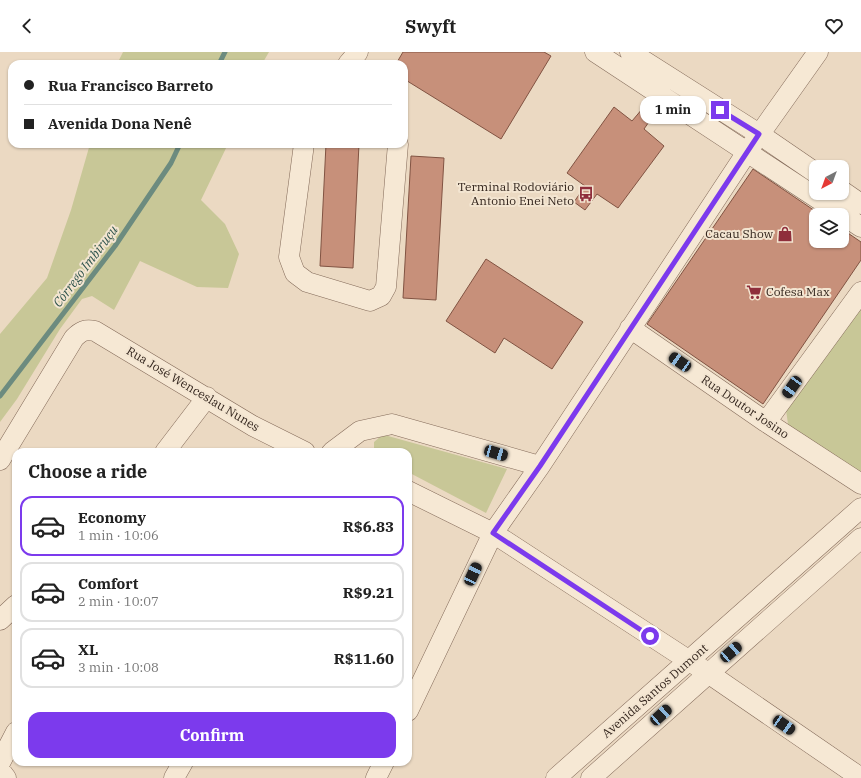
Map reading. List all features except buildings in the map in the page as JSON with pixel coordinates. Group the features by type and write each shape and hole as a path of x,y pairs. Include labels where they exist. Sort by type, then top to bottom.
{"street":[{"path":"351,60 358,52"},
{"path":"595,52 861,227"},
{"path":"630,52 759,134 809,168"},
{"path":"412,703 493,533 540,466 759,134 818,52"},
{"path":"303,148 289,257 295,273 307,282 370,301 381,296 386,287 398,148"},
{"path":"849,196 861,204"},
{"path":"766,422 861,292"},
{"name":"Rua Doutor Josino","path":"630,328 766,422 861,484"},
{"name":"Rua José Wenceslau Nunes","path":"0,460 74,338 80,332 87,329 95,331 253,426 295,448"},
{"path":"168,448 207,397"},
{"path":"337,448 360,430 392,424 540,466"},
{"path":"412,493 493,533 708,673 861,778"},
{"name":"Avenida Santos Dumont","path":"556,778 861,508"},
{"name":"Avenida Santos Dumont","path":"591,778 861,538"},
{"path":"0,620 12,609"},
{"path":"0,763 12,740"},
{"path":"174,778 181,766"},
{"path":"376,778 382,766"},
{"path":"0,770 6,778"}],"shaded area":[{"path":"123,52 269,52 264,60 119,60"},
{"path":"89,148 226,148 201,200 225,224 239,254 228,288 197,287 140,261 114,310 92,296 82,299 60,329 17,399 0,422 0,334 47,278 71,210"},
{"path":"861,308 861,479 792,432 788,424 786,410"},
{"path":"381,436 388,436 507,469 486,513 412,474 412,448 374,448 374,442"}],"waterway":[{"name":"Córrego Imbiruçu","path":"221,60 225,52"},
{"name":"Córrego Imbiruçu","path":"0,396 115,246 171,163 178,148"}],"place":[{"name":"Terminal Rodoviário Antonio Enei Neto","path":"586,194"},
{"name":"Cacau Show","path":"785,234"},
{"name":"Cofesa Max","path":"754,292"}],"route":[{"path":"650,636 493,533 540,466 759,134 720,110"}]}
